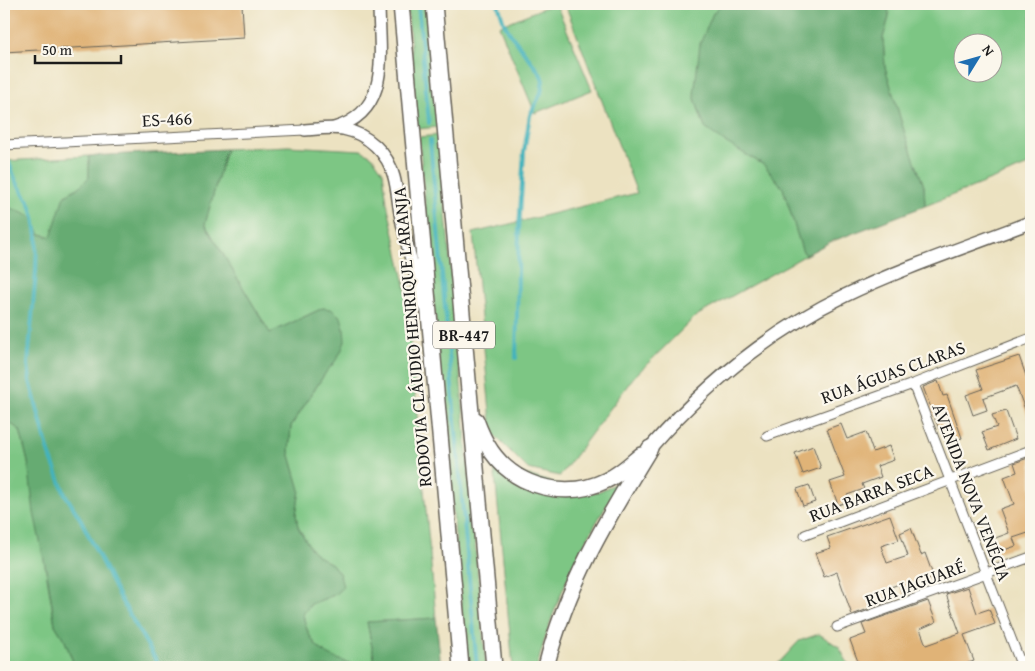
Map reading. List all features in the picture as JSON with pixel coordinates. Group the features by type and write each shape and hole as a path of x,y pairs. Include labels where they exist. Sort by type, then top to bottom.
{"main road":[{"name":"RODOVIA CLÁUDIO HENRIQUE LARANJA","path":"401,4 461,667"},
{"name":"BR-447","path":"434,4 494,667"},
{"path":"471,409 485,441 498,460 511,472 526,481 548,488 573,490 598,484 620,472 650,448 692,402 739,362 789,326 844,296 1031,222"},
{"path":"546,667 558,626 580,572 606,519 650,448"}],"street":[{"name":"ES-466","path":"4,145 304,130 332,128 347,124 359,116 376,91 380,71 379,4"},
{"name":"ES-466","path":"332,128 351,131 360,135 376,146 388,161 395,179 402,224 431,333"},
{"name":"RUA ÁGUAS CLARAS","path":"766,436 913,384 1031,338"},
{"name":"AVENIDA NOVA VENÉCIA","path":"913,384 1022,667"},
{"name":"RUA BARRA SECA","path":"805,535 1031,450"},
{"name":"RUA JAGUARÉ","path":"837,627 1031,557"}],"green space":[{"path":"407,4 427,4 438,127 418,129"},
{"path":"556,4 592,90 535,113 499,26"},
{"path":"565,4 722,4 713,13 697,74 694,95 700,114 705,128 764,165 783,188 802,250 806,255 696,316 633,378 560,476 528,469 492,433 473,233 637,193"},
{"path":"722,4 888,4 889,17 883,38 885,67 905,134 924,186 925,206 830,242 806,255 802,250 783,188 764,165 705,128 700,114 694,95 700,44 713,13"},
{"path":"888,4 1031,4 1031,164 925,206 924,186 905,134 885,67 883,38 889,17"},
{"path":"439,135 486,667 467,667 419,137"},
{"path":"288,146 361,150 372,156 383,172 387,203 405,285 436,618 367,622 376,667 338,661 328,655 312,639 306,627 303,614 311,604 334,595 340,575 332,564 321,558 311,549 298,527 296,514 300,490 289,452 291,426 326,372 334,363 323,308 270,333 205,224 226,149"},
{"path":"226,149 205,224 270,333 323,308 331,309 341,317 345,341 341,352 291,426 289,452 300,490 296,514 298,527 311,549 321,558 332,564 340,575 343,587 334,595 311,604 303,614 306,627 311,637 324,652 342,661 365,667 75,667 65,641 55,625 48,579 34,513 28,462 20,430 4,419 4,209 11,208 32,217 40,234 51,237 64,196 79,187 89,177 89,156"},
{"path":"89,156 89,177 79,187 64,196 52,237 40,234 4,209 4,161"},
{"path":"4,419 20,430 28,462 55,625 65,641 75,667 4,667"},
{"path":"494,464 587,494 600,491 623,480 595,524 561,593 537,667 513,667"},
{"path":"436,618 441,667 376,667 367,622"},
{"path":"819,634 839,647 850,667 775,667 799,641"},
{"path":"707,662 735,667 675,667 677,665"}],"building":[{"path":"4,4 242,4 244,38 4,52"},
{"path":"1019,356 1031,390 1031,425 1016,386 983,398 987,410 973,415 966,395 983,389 976,370"},
{"path":"938,381 943,396 947,395 962,438 948,443 943,428 939,429 923,387"},
{"path":"1006,411 1016,439 989,450 982,432 997,427 992,415"},
{"path":"841,424 847,439 866,432 873,452 889,446 894,460 877,466 881,477 862,484 864,489 847,495 849,501 838,505 830,482 845,477 827,429"},
{"path":"813,446 821,468 803,474 795,453"},
{"path":"1031,457 1031,532 1013,538 1016,546 995,553 990,540 1009,533 1000,509 1014,504 1004,477 1017,472 1014,463"},
{"path":"809,485 815,502 803,506 797,489"},
{"path":"890,515 899,540 881,546 887,563 908,556 900,533 911,528 921,555 925,553 934,578 918,584 920,590 903,596 899,584 883,590 887,602 852,615 837,572 824,577 815,553 831,548 827,537"},
{"path":"968,587 977,613 989,609 995,624 964,635 974,661 957,667 893,667 892,664 883,667 860,667 850,640 866,634 862,624 928,601 936,622 920,629 926,645 960,633 946,594"}],"waterway":[{"path":"418,4 429,123"},
{"path":"498,4 504,23 511,35 540,73 543,80 541,93 530,115 524,152 519,229 516,358"},
{"path":"430,140 477,667"},
{"path":"9,163 16,181 30,204 37,236 28,364 30,381 49,453 65,494 81,520 117,593 160,667"}]}
